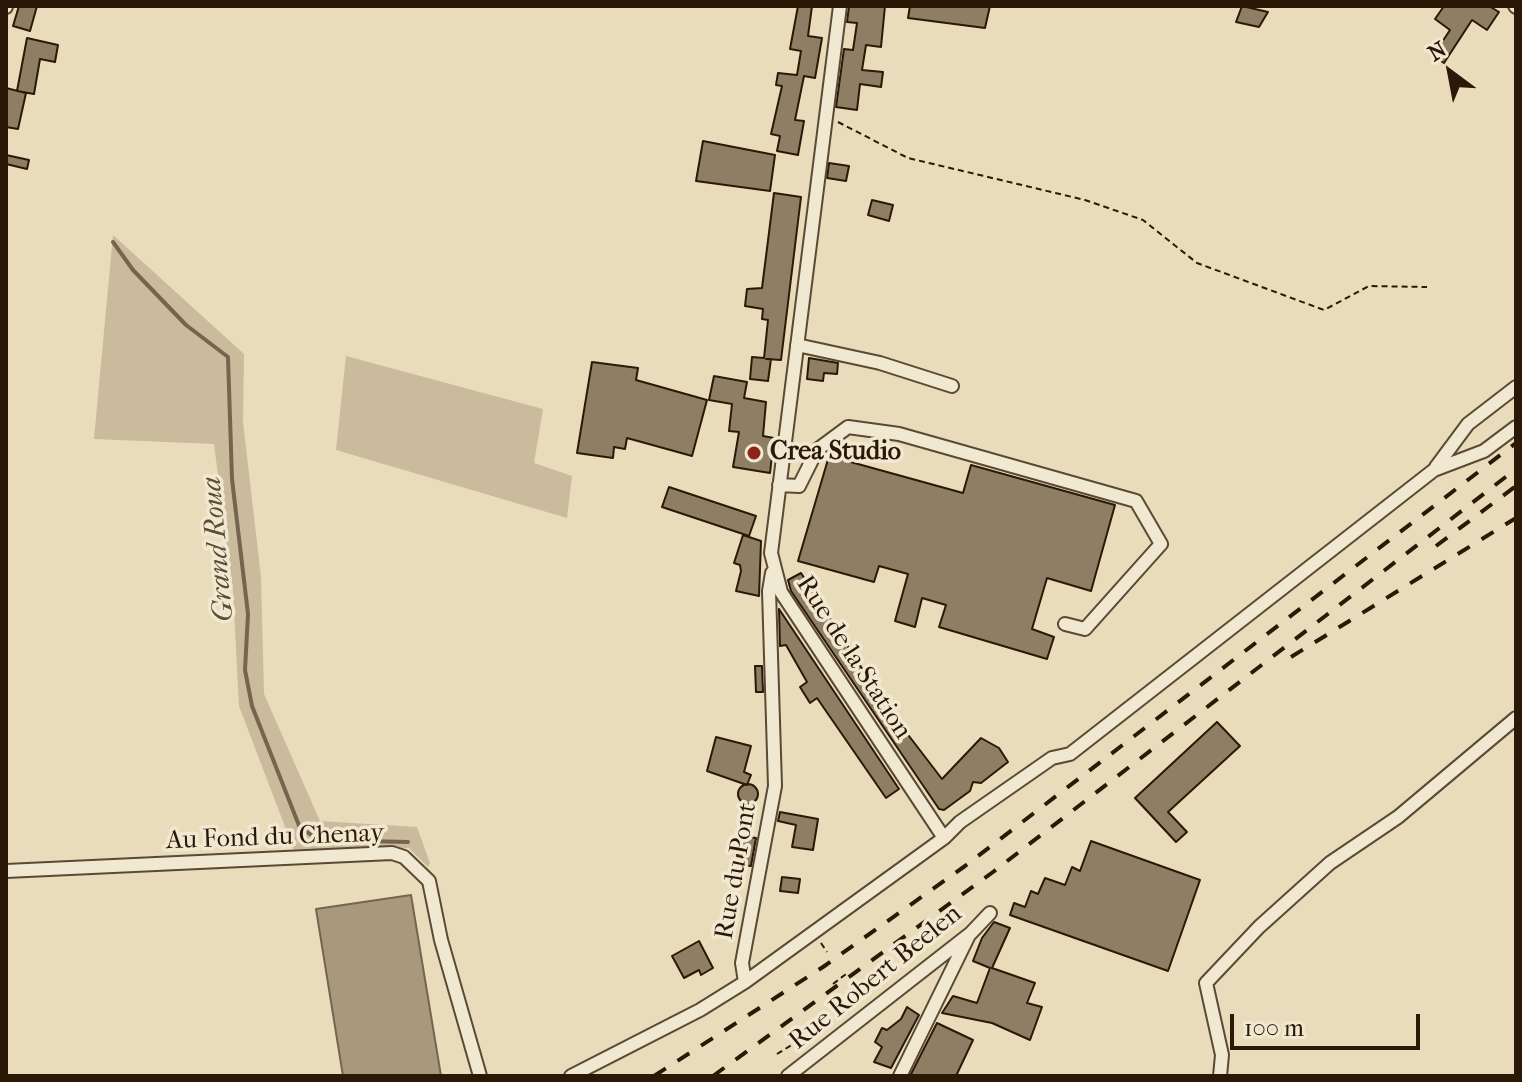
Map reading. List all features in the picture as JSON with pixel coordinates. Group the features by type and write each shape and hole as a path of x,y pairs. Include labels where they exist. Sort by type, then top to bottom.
{"street":[{"name":"Rue de la Station","path":"840,6 779,485 771,553 773,570 781,592 944,838"},
{"path":"797,345 880,363 952,386"},
{"path":"571,1076 700,1010 745,982 944,838 960,822 1052,758 1070,754 1434,470 1468,424 1516,387"},
{"path":"779,485 799,486 817,450 848,427 899,434 1136,501 1161,544 1085,629 1065,624"},
{"path":"1434,470 1484,451 1516,427"},
{"name":"Rue du Pont","path":"745,982 742,963 775,786 769,591 773,570"},
{"path":"1220,1076 1222,1055 1206,983 1259,927 1330,863 1398,817 1516,718"},
{"name":"Au Fond du Chenay","path":"6,871 392,853 404,857 429,881 441,940 480,1076"},
{"name":"Rue Robert Beelen","path":"788,1076 971,933 990,913"},
{"path":"900,1076 971,933"}],"path":[{"path":"826,116 908,158 1085,200 1143,220 1197,263 1324,310 1369,286 1427,287"},
{"path":"822,945 827,952"},
{"path":"833,984 846,974"},
{"path":"860,991 863,995"},
{"path":"777,1054 861,1005"}],"shaded area":[{"path":"113,235 244,354 243,422 261,577 264,694 320,821 417,827 430,863 428,867 409,848 295,853 239,706 233,591 214,444 94,439"},
{"path":"346,356 543,409 534,463 572,476 567,518 336,450"},
{"path":"411,895 441,1076 343,1076 316,909"}],"building":[{"path":"19,6 37,6 30,31 13,26"},
{"path":"798,6 812,6 808,36 822,38 815,78 804,76 795,120 804,121 798,155 777,151 780,136 771,134 782,86 776,85 778,73 797,75 801,51 790,49"},
{"path":"849,6 885,6 881,47 866,45 862,70 883,72 881,87 860,84 857,110 836,107 844,49 853,50 857,23 847,22"},
{"path":"910,6 990,6 985,28 908,18"},
{"path":"1242,6 1268,12 1259,27 1236,22"},
{"path":"1444,6 1489,6 1499,12 1487,30 1472,20 1444,63 1433,56 1450,30 1435,19"},
{"path":"27,38 58,45 55,62 40,59 34,94 17,91"},
{"path":"6,88 26,93 18,129 6,127"},
{"path":"703,141 775,155 770,191 696,181"},
{"path":"6,155 29,160 27,169 6,164"},
{"path":"829,163 849,166 846,181 827,178"},
{"path":"774,193 801,197 781,360 771,359 768,381 750,379 752,357 764,358 768,320 762,319 763,309 745,306 747,289 762,288"},
{"path":"872,200 893,205 889,221 868,215"},
{"path":"809,358 838,363 837,374 824,373 823,381 807,379"},
{"path":"592,362 638,368 636,380 707,400 692,456 627,438 625,449 614,447 613,458 577,453"},
{"path":"714,376 747,382 744,398 766,402 763,436 774,438 770,473 733,467 739,432 729,431 732,404 709,400"},
{"path":"829,456 963,493 971,465 1115,505 1091,591 1047,578 1032,629 1054,637 1047,659 939,627 946,605 922,598 915,627 895,621 908,574 879,566 874,582 798,561"},
{"path":"669,487 756,516 749,536 662,507"},
{"path":"743,535 761,541 759,596 736,591 741,571 740,565 734,563"},
{"path":"801,573 886,706 942,779 981,738 999,748 1008,762 981,783 973,782 970,791 944,810 939,809 791,591 788,580"},
{"path":"779,609 899,789 886,798 817,698 810,703 800,687 807,682 786,645 780,646"},
{"path":"755,666 762,666 763,692 756,692"},
{"path":"1217,722 1240,746 1168,812 1187,832 1176,842 1135,798"},
{"path":"716,737 751,746 744,772 751,775 747,785 707,771"},
{"path":"744,784 752,784 758,794 752,804 744,804 738,798 738,790"},
{"path":"780,812 818,819 813,850 792,847 796,825 778,821"},
{"path":"742,836 756,838 751,866 741,865 743,857 737,856"},
{"path":"1091,841 1200,880 1168,971 1010,915 1014,903 1025,907 1031,891 1038,894 1045,878 1065,885 1072,867 1080,871"},
{"path":"782,877 800,879 798,893 780,891"},
{"path":"994,922 1010,928 992,968 1035,983 1027,1003 1042,1007 1030,1040 992,1023 942,1013 953,996 977,1003 990,968 973,961 982,938"},
{"path":"699,941 713,968 701,975 699,970 684,978 672,956"},
{"path":"907,1007 919,1015 891,1068 874,1062 882,1047 875,1042 882,1028 887,1030 901,1019"},
{"path":"937,1023 973,1040 956,1076 910,1076"}],"waterway":[{"name":"Grand Roua","path":"113,242 133,270 186,325 228,357 232,479 248,614 245,670 252,706 300,828 320,840 408,842"}],"railway":[{"path":"654,1076 823,967 965,866 1516,443"},
{"path":"713,1076 993,872 1516,469"},
{"path":"1436,546 1516,486"},
{"path":"1291,657 1516,518"}],"place":[{"name":"Crea Studio","path":"754,453"}]}
